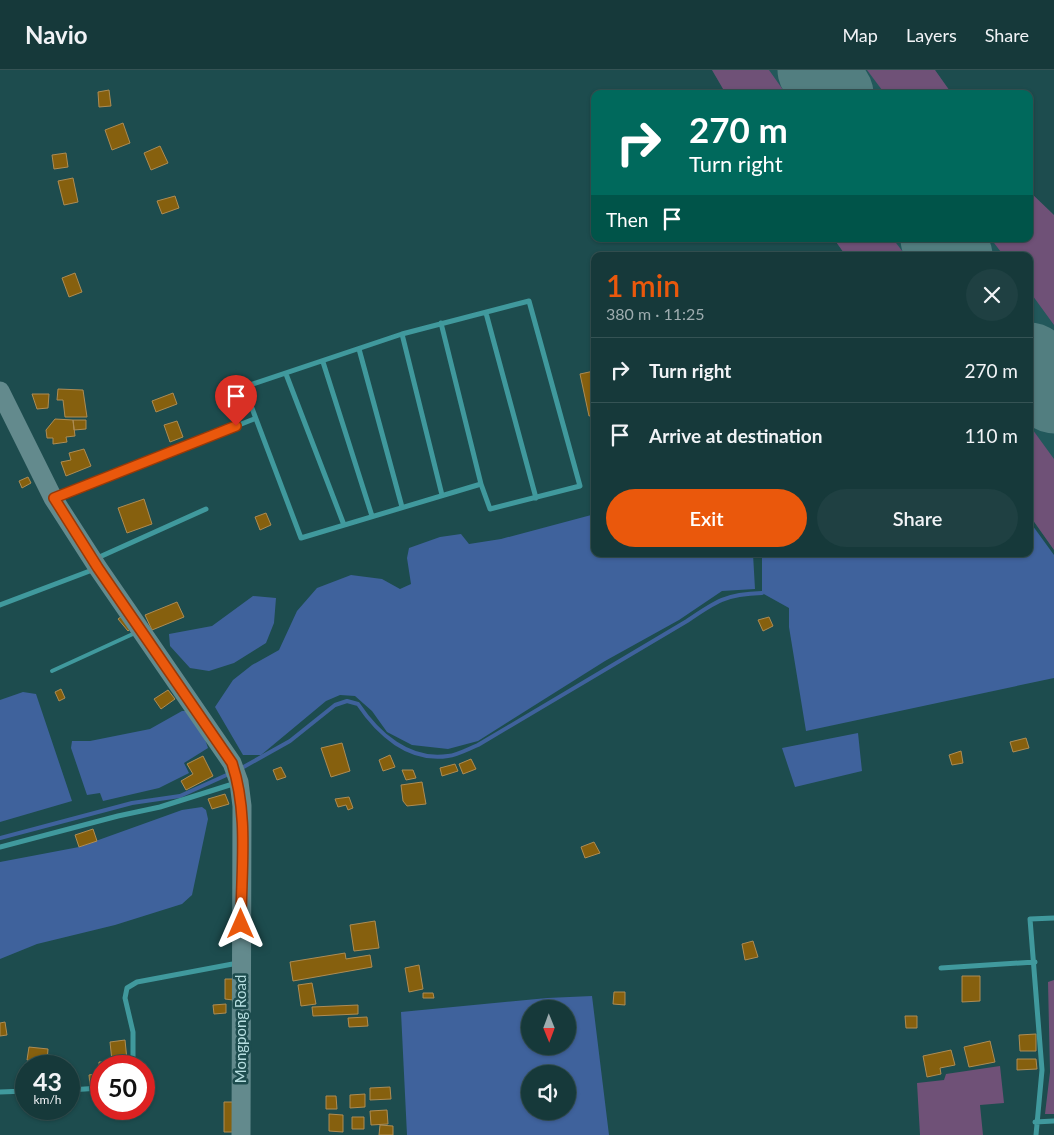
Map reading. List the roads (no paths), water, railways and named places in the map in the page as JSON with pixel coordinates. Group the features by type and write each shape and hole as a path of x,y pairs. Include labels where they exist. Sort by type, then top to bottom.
{"main road":[{"name":"Mongpong Road","path":"0,391 54,498 95,564 232,763 238,782 242,806 241,1135"}],"street":[{"path":"441,323 481,484 490,509 580,486 529,301 441,323 402,334 324,362 244,387 254,418 301,538 481,484"},
{"path":"486,313 536,498"},
{"path":"402,334 442,495"},
{"path":"359,349 402,507"},
{"path":"324,362 372,516"},
{"path":"286,374 344,525"},
{"path":"54,498 254,418"},
{"path":"0,605 95,564 206,510"},
{"path":"0,847 109,818 160,807 238,782"},
{"path":"1036,1135 1035,1122 1042,1070 1035,962 1030,919 1054,918"},
{"path":"942,968 1035,962"},
{"path":"133,1055 133,1032 125,998 127,988 137,982 241,963"},
{"path":"0,1092 15,1091"},
{"path":"1035,1122 1054,1121"}],"lane":[{"path":"52,671 142,630"}],"water":[{"path":"591,515 591,557 753,557 755,589 722,591 679,620 605,661 478,741 448,749 412,745 387,732 372,711 355,696 340,695 326,701 261,755 243,755 215,707 233,680 252,665 279,650 297,611 317,588 351,575 382,579 400,589 411,584 407,558 409,548 440,537 461,534 469,544 501,539"},
{"path":"1033,526 1054,555 1054,678 806,731 789,627 789,608 762,593 762,557 1033,557"},
{"path":"253,596 276,598 274,623 266,643 234,663 209,671 190,668 170,646 169,634 212,626"},
{"path":"23,692 36,694 72,801 0,822 0,700"},
{"path":"182,711 188,711 205,739 208,748 184,763 189,773 159,788 103,801 100,793 87,795 71,748 72,741 90,741 150,729"},
{"path":"858,733 862,771 795,787 782,748"},
{"path":"202,807 206,810 208,819 192,895 182,904 115,925 37,944 0,959 0,862 79,847 182,810"},
{"path":"592,996 609,1135 407,1135 401,1012 521,1000 521,1055 576,1055 576,1000 526,1000"}],"waterway":[{"path":"240,769 290,741 335,705 347,701 358,704 375,726 396,744 408,750 420,755 434,757 456,754 478,745 706,608 730,597 762,593"},
{"path":"0,838 132,803 180,796 231,773"}]}
